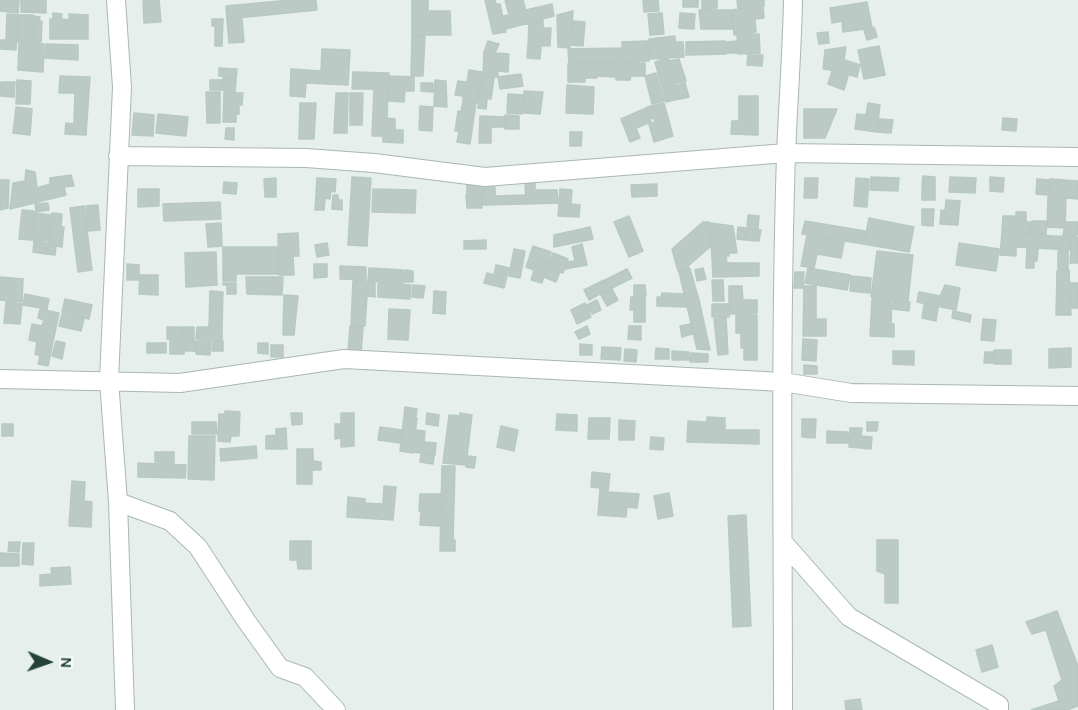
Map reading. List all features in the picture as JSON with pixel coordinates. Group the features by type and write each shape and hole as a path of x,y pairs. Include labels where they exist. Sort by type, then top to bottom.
{"street":[{"path":"116,0 122,87 109,380 118,502 125,710"},
{"path":"783,710 786,153 794,0"},
{"path":"118,156 306,158 485,177 786,153 1078,157"},
{"path":"0,378 180,383 344,359 783,382 851,393 1078,396"},
{"path":"118,502 170,521 198,547 280,668 305,677 336,710"},
{"path":"783,542 849,617 999,705 999,710"}],"building":[{"path":"0,0 19,0 18,13 0,11"},
{"path":"21,0 46,0 46,13 21,12"},
{"path":"143,0 159,0 161,22 144,23"},
{"path":"316,0 317,10 227,19 226,6"},
{"path":"412,0 428,0 428,11 450,11 451,35 412,35"},
{"path":"485,0 495,0 496,4 500,4 506,32 493,34"},
{"path":"505,0 523,0 529,23 506,29 503,16 509,15"},
{"path":"643,0 658,0 659,11 644,12"},
{"path":"683,0 698,0 698,7 683,7"},
{"path":"702,0 717,0 717,8 702,9"},
{"path":"737,0 764,0 764,6 738,9"},
{"path":"867,2 872,28 843,32 842,21 832,23 830,8"},
{"path":"552,4 554,16 529,22 526,10"},
{"path":"763,6 764,18 755,19 756,32 734,35 732,10"},
{"path":"699,10 731,10 733,29 701,29"},
{"path":"573,11 570,48 558,47 557,15"},
{"path":"53,13 62,14 61,19 69,20 69,14 88,15 88,39 50,39 50,19 53,19"},
{"path":"662,13 664,34 650,35 648,14"},
{"path":"680,13 695,14 694,29 679,28"},
{"path":"7,14 18,15 16,50 0,49 0,40 6,40"},
{"path":"19,15 33,15 32,42 18,42"},
{"path":"34,16 40,17 39,21 42,21 41,42 33,42"},
{"path":"212,19 223,19 222,46 215,46 215,26 212,26"},
{"path":"242,19 244,42 229,43 227,20"},
{"path":"543,20 543,28 551,28 550,46 528,45 529,23"},
{"path":"573,21 585,22 583,46 570,45"},
{"path":"874,27 877,37 867,40 864,30"},
{"path":"828,32 829,43 819,44 817,33"},
{"path":"759,34 760,53 738,54 737,35"},
{"path":"412,36 425,36 423,76 411,76"},
{"path":"675,36 675,42 683,42 684,57 650,59 649,39"},
{"path":"488,41 499,44 495,53 509,54 508,72 498,71 498,77 483,76 484,52"},
{"path":"648,41 649,61 569,63 568,49 622,48 622,42"},
{"path":"725,41 726,54 686,55 686,42"},
{"path":"737,41 737,53 727,53 726,42"},
{"path":"19,43 44,44 43,72 18,70"},
{"path":"46,44 78,45 78,60 45,58"},
{"path":"528,45 541,47 540,59 527,58"},
{"path":"879,46 885,75 864,79 858,50"},
{"path":"846,47 842,72 823,69 825,50"},
{"path":"322,49 350,50 348,85 306,83 305,97 290,96 291,69 321,71"},
{"path":"748,55 763,55 762,66 747,65"},
{"path":"668,58 669,61 679,59 686,81 675,84 679,99 666,102 655,62"},
{"path":"845,60 860,65 857,77 842,73"},
{"path":"617,62 645,63 645,76 631,76 630,80 616,80"},
{"path":"597,63 616,63 616,77 597,76"},
{"path":"597,63 597,78 585,78 585,82 568,82 568,64"},
{"path":"219,68 237,69 236,79 223,79 223,76 219,76"},
{"path":"469,70 482,72 480,83 467,82"},
{"path":"832,71 848,76 844,90 828,84"},
{"path":"353,72 389,73 387,118 395,119 395,130 403,130 403,143 383,142 383,136 372,136 374,89 352,89"},
{"path":"656,73 664,101 652,104 645,76"},
{"path":"521,74 523,86 500,89 498,77"},
{"path":"60,76 90,77 86,135 65,134 66,123 74,124 75,93 59,93"},
{"path":"390,76 414,77 414,91 405,91 404,102 389,101"},
{"path":"482,77 494,78 491,99 487,99 486,109 478,108"},
{"path":"17,80 31,81 30,104 16,104"},
{"path":"210,80 223,80 223,90 210,90"},
{"path":"224,80 236,80 235,92 224,92"},
{"path":"435,80 446,81 447,107 434,106"},
{"path":"458,81 480,84 477,103 463,101 463,96 455,95"},
{"path":"1,82 15,82 14,97 0,96"},
{"path":"421,83 433,83 433,92 421,91"},
{"path":"685,83 689,97 680,99 676,86"},
{"path":"567,85 594,87 593,114 566,113"},
{"path":"524,91 543,92 540,114 523,113"},
{"path":"206,92 220,92 220,123 207,123"},
{"path":"224,93 243,93 239,114 236,114 236,122 223,122"},
{"path":"336,93 348,93 347,133 334,133"},
{"path":"350,93 363,93 362,125 350,125"},
{"path":"508,94 523,95 522,114 507,113"},
{"path":"739,96 758,96 758,135 731,134 732,121 739,121"},
{"path":"463,101 476,103 470,144 457,142 459,131 455,131 458,111 461,112"},
{"path":"300,103 316,103 314,139 299,139"},
{"path":"664,103 673,136 654,142 649,124 655,122 654,118 650,119 647,107"},
{"path":"868,103 880,105 877,132 855,129 857,114 866,115"},
{"path":"420,106 433,107 432,131 419,130"},
{"path":"16,107 32,109 30,135 13,133"},
{"path":"646,108 651,122 636,128 640,138 630,142 621,119"},
{"path":"804,109 837,109 825,138 804,138"},
{"path":"134,113 154,115 153,136 132,135"},
{"path":"158,114 188,117 186,136 156,133"},
{"path":"505,115 519,116 519,129 505,129"},
{"path":"480,116 505,117 504,127 491,127 491,143 479,143"},
{"path":"1003,118 1017,119 1016,131 1002,130"},
{"path":"880,119 893,120 891,133 878,132"},
{"path":"226,128 234,128 234,140 225,139"},
{"path":"570,132 582,132 581,146 570,146"},
{"path":"26,170 35,172 37,188 50,184 50,178 71,175 74,186 64,187 66,195 10,209 13,183 25,181"},
{"path":"923,176 935,177 935,188 922,187"},
{"path":"352,177 371,178 367,246 348,245"},
{"path":"871,177 899,178 898,191 870,190"},
{"path":"950,177 976,178 975,193 949,192"},
{"path":"990,177 1004,178 1003,192 990,191"},
{"path":"276,178 276,197 265,197 264,179"},
{"path":"317,178 336,179 335,192 331,191 330,199 325,198 324,210 315,210"},
{"path":"805,178 818,178 817,198 804,198"},
{"path":"856,178 869,179 867,207 854,206"},
{"path":"1037,179 1049,180 1048,195 1036,194"},
{"path":"1050,179 1078,181 1078,199 1048,196"},
{"path":"0,180 9,180 8,208 0,210"},
{"path":"535,181 535,190 557,190 558,203 526,204 525,182"},
{"path":"224,182 237,183 236,194 223,193"},
{"path":"467,182 482,182 482,194 467,195"},
{"path":"657,184 657,196 632,197 631,185"},
{"path":"483,187 495,187 495,196 525,195 525,204 483,205"},
{"path":"922,188 935,188 935,200 922,200"},
{"path":"138,189 159,189 159,206 138,207"},
{"path":"373,189 416,190 415,213 372,212"},
{"path":"560,189 572,190 571,204 580,205 579,217 558,216"},
{"path":"482,194 482,208 467,208 466,195"},
{"path":"333,195 338,195 338,200 342,200 342,210 332,209"},
{"path":"1048,197 1066,198 1065,228 1047,227"},
{"path":"946,200 960,201 958,225 940,224 941,210 945,211"},
{"path":"220,202 221,219 164,221 163,204"},
{"path":"48,203 49,210 36,212 35,204"},
{"path":"98,205 100,230 88,231 86,206"},
{"path":"84,206 92,270 78,272 70,208"},
{"path":"922,209 934,209 933,226 922,225"},
{"path":"22,210 34,211 31,240 19,239"},
{"path":"1016,212 1026,212 1026,222 1031,222 1031,233 1002,231 1003,216 1016,216"},
{"path":"35,213 51,215 47,241 32,240"},
{"path":"52,213 62,214 61,227 64,227 62,247 56,246 55,255 47,254"},
{"path":"748,215 759,216 758,229 747,228"},
{"path":"629,216 643,251 629,257 614,222"},
{"path":"869,218 914,227 909,252 864,244"},
{"path":"805,221 865,231 863,244 802,234"},
{"path":"1032,221 1047,221 1046,234 1031,233"},
{"path":"703,222 709,222 710,247 688,266 689,268 678,271 672,249"},
{"path":"1065,222 1078,222 1077,236 1063,236"},
{"path":"221,223 222,246 208,247 206,224"},
{"path":"710,223 733,226 737,253 729,253 729,256 726,256 727,263 759,263 759,276 713,277"},
{"path":"590,227 593,239 554,247 554,235"},
{"path":"738,227 746,228 745,240 737,239"},
{"path":"747,228 761,230 759,241 746,240"},
{"path":"1002,232 1038,234 1037,248 1016,247 1016,256 1000,255"},
{"path":"298,233 299,256 293,256 294,275 279,275 278,234"},
{"path":"807,235 844,242 841,258 817,254 814,268 801,266"},
{"path":"1038,235 1071,237 1070,250 1037,248"},
{"path":"1072,237 1078,238 1078,263 1070,263"},
{"path":"486,240 486,249 464,249 464,241"},
{"path":"34,241 47,243 46,254 33,252"},
{"path":"327,243 329,255 317,257 315,245"},
{"path":"959,243 999,249 996,271 956,265"},
{"path":"582,244 587,265 565,269 567,262 575,261 572,247"},
{"path":"533,246 551,252 542,283 531,280 534,270 526,267"},
{"path":"223,247 278,247 278,274 236,274 236,281 223,281"},
{"path":"1027,248 1038,249 1034,268 1026,268"},
{"path":"514,249 525,251 520,278 509,276"},
{"path":"877,251 913,255 908,301 871,297"},
{"path":"1058,251 1068,251 1068,270 1058,270"},
{"path":"216,252 217,285 186,287 185,253"},
{"path":"553,253 568,259 563,273 560,272 556,282 544,277"},
{"path":"127,264 139,265 139,280 127,280"},
{"path":"314,264 327,264 327,277 314,278"},
{"path":"496,265 509,268 504,288 484,283 487,273 494,275"},
{"path":"340,266 366,267 366,280 340,279"},
{"path":"369,268 403,270 403,283 368,281"},
{"path":"703,268 706,279 697,281 695,270"},
{"path":"808,268 850,275 847,290 805,283"},
{"path":"627,269 632,278 610,289 605,280"},
{"path":"690,269 710,350 697,349 679,272"},
{"path":"405,270 413,271 413,282 404,282"},
{"path":"1069,270 1071,315 1056,315 1057,271"},
{"path":"795,272 804,272 803,288 794,288"},
{"path":"140,275 158,275 158,295 139,294"},
{"path":"851,276 871,278 870,293 850,291"},
{"path":"0,277 23,279 22,302 0,300"},
{"path":"246,277 283,277 282,295 247,294"},
{"path":"604,280 609,289 589,300 584,290"},
{"path":"712,280 723,280 724,301 713,301"},
{"path":"353,281 375,282 375,297 367,296 365,326 351,325"},
{"path":"223,283 236,283 236,294 227,294 227,285"},
{"path":"378,283 411,285 410,299 378,297"},
{"path":"1070,283 1078,283 1078,308 1071,308"},
{"path":"413,285 425,286 423,298 412,297"},
{"path":"634,285 645,285 646,296 634,297"},
{"path":"945,285 960,288 956,310 917,302 919,292 940,296"},
{"path":"729,286 742,286 743,300 757,300 757,313 729,314"},
{"path":"804,286 816,286 816,319 826,319 826,336 803,336"},
{"path":"612,289 618,300 607,306 601,295"},
{"path":"210,291 223,292 222,325 209,325"},
{"path":"434,291 446,292 445,314 433,313"},
{"path":"662,293 684,294 686,307 657,306 657,297 661,297"},
{"path":"25,294 49,299 47,309 23,305"},
{"path":"284,295 298,296 294,335 283,335"},
{"path":"631,297 645,297 645,322 634,322 634,310 630,310"},
{"path":"65,299 92,305 89,319 62,312"},
{"path":"872,299 892,300 891,324 894,324 894,337 870,336"},
{"path":"597,300 601,310 592,314 587,305"},
{"path":"894,300 910,302 909,311 893,309"},
{"path":"6,302 22,304 20,324 4,323"},
{"path":"585,303 591,317 577,324 571,310"},
{"path":"712,304 729,304 729,317 712,317"},
{"path":"924,305 938,308 936,321 922,318"},
{"path":"40,309 59,313 48,366 38,364 40,356 35,354 37,342 29,340 32,324 42,326 44,320 38,318"},
{"path":"389,309 410,310 408,340 388,339"},
{"path":"953,311 971,315 970,322 952,318"},
{"path":"62,314 84,319 81,331 59,326"},
{"path":"736,315 757,315 757,360 744,360 741,333 736,333"},
{"path":"726,318 728,354 718,355 714,319"},
{"path":"983,319 996,320 994,341 981,340"},
{"path":"690,324 692,334 682,337 680,326"},
{"path":"209,325 222,326 222,340 196,339 197,327 209,327"},
{"path":"350,326 363,327 361,353 348,352"},
{"path":"587,326 590,334 579,339 575,332"},
{"path":"629,326 641,326 641,340 628,339"},
{"path":"167,327 182,327 182,339 167,339"},
{"path":"183,327 194,327 194,340 183,340"},
{"path":"803,339 817,340 816,361 802,360"},
{"path":"170,340 184,340 184,354 170,354"},
{"path":"56,341 65,343 62,359 52,356"},
{"path":"185,341 195,341 195,351 185,351"},
{"path":"196,341 211,341 210,355 196,354"},
{"path":"213,341 223,341 223,351 212,351"},
{"path":"147,343 166,343 166,353 147,353"},
{"path":"258,343 268,343 268,354 258,353"},
{"path":"580,344 592,345 592,355 580,355"},
{"path":"271,345 283,345 283,357 271,357"},
{"path":"602,347 621,348 620,360 601,359"},
{"path":"656,348 669,349 669,359 655,359"},
{"path":"1071,348 1071,367 1049,368 1049,349"},
{"path":"625,349 637,350 636,362 624,361"},
{"path":"994,350 1011,350 1011,364 994,364"},
{"path":"672,351 689,352 689,360 672,360"},
{"path":"893,351 914,351 914,365 893,364"},
{"path":"985,352 993,352 993,363 984,363"},
{"path":"691,353 708,354 708,362 690,362"},
{"path":"804,365 817,366 817,374 804,374"},
{"path":"405,407 417,409 416,416 404,415"},
{"path":"225,411 240,412 239,436 231,436 230,442 218,441 219,414 225,414"},
{"path":"291,413 302,413 302,424 292,425"},
{"path":"341,413 354,413 354,446 341,447 341,438 335,439 335,424 341,424"},
{"path":"427,413 439,415 438,426 426,424"},
{"path":"460,413 472,415 466,465 443,463 449,415 460,416"},
{"path":"557,414 577,415 577,431 556,430"},
{"path":"404,416 417,418 413,453 400,451"},
{"path":"707,417 725,418 725,430 759,430 759,444 687,442 688,421 707,422"},
{"path":"589,418 610,418 609,439 588,439"},
{"path":"802,419 816,419 815,438 802,437"},
{"path":"619,420 635,421 634,440 619,440"},
{"path":"192,422 216,422 217,434 192,434"},
{"path":"867,422 878,422 877,431 867,431"},
{"path":"2,424 13,424 13,436 2,436"},
{"path":"501,426 518,430 514,451 497,447"},
{"path":"380,427 402,430 400,443 378,440"},
{"path":"286,428 287,449 266,449 266,436 276,435 276,429"},
{"path":"850,428 862,428 861,436 872,437 871,449 849,447"},
{"path":"416,430 425,431 424,442 436,443 435,455 413,452"},
{"path":"827,431 848,432 848,443 827,443"},
{"path":"189,436 215,436 214,480 188,479"},
{"path":"651,437 664,438 663,450 650,449"},
{"path":"256,446 257,458 221,461 220,449"},
{"path":"297,449 313,449 313,461 321,462 321,470 312,470 312,484 297,484"},
{"path":"155,452 174,452 174,463 155,462"},
{"path":"421,454 434,456 433,464 420,462"},
{"path":"468,456 476,457 474,468 466,467"},
{"path":"138,463 186,465 185,478 138,477"},
{"path":"442,466 455,466 453,540 455,540 455,551 440,551"},
{"path":"592,472 610,474 608,492 639,494 637,508 627,507 626,517 598,515 600,488 591,487"},
{"path":"72,481 85,482 84,501 92,502 91,527 69,526"},
{"path":"384,486 396,487 393,520 347,517 348,497 365,499 365,503 383,504"},
{"path":"669,493 673,516 658,519 654,496"},
{"path":"420,494 441,494 440,512 419,511"},
{"path":"421,512 440,513 440,526 420,525"},
{"path":"746,515 751,626 733,627 728,516"},
{"path":"877,540 898,540 898,603 885,603 885,574 877,571"},
{"path":"290,541 311,541 311,569 298,569 297,560 290,560"},
{"path":"9,542 20,542 19,552 8,551"},
{"path":"23,543 34,543 33,565 22,564"},
{"path":"0,553 19,554 19,566 0,566"},
{"path":"70,567 71,584 40,586 40,575 52,574 51,568"},
{"path":"1057,611 1078,666 1078,706 1067,710 1031,710 1059,701 1054,686 1062,680 1046,630 1032,634 1026,622"},
{"path":"992,645 998,667 982,672 976,650"},
{"path":"860,699 862,710 846,710 845,701"}]}
